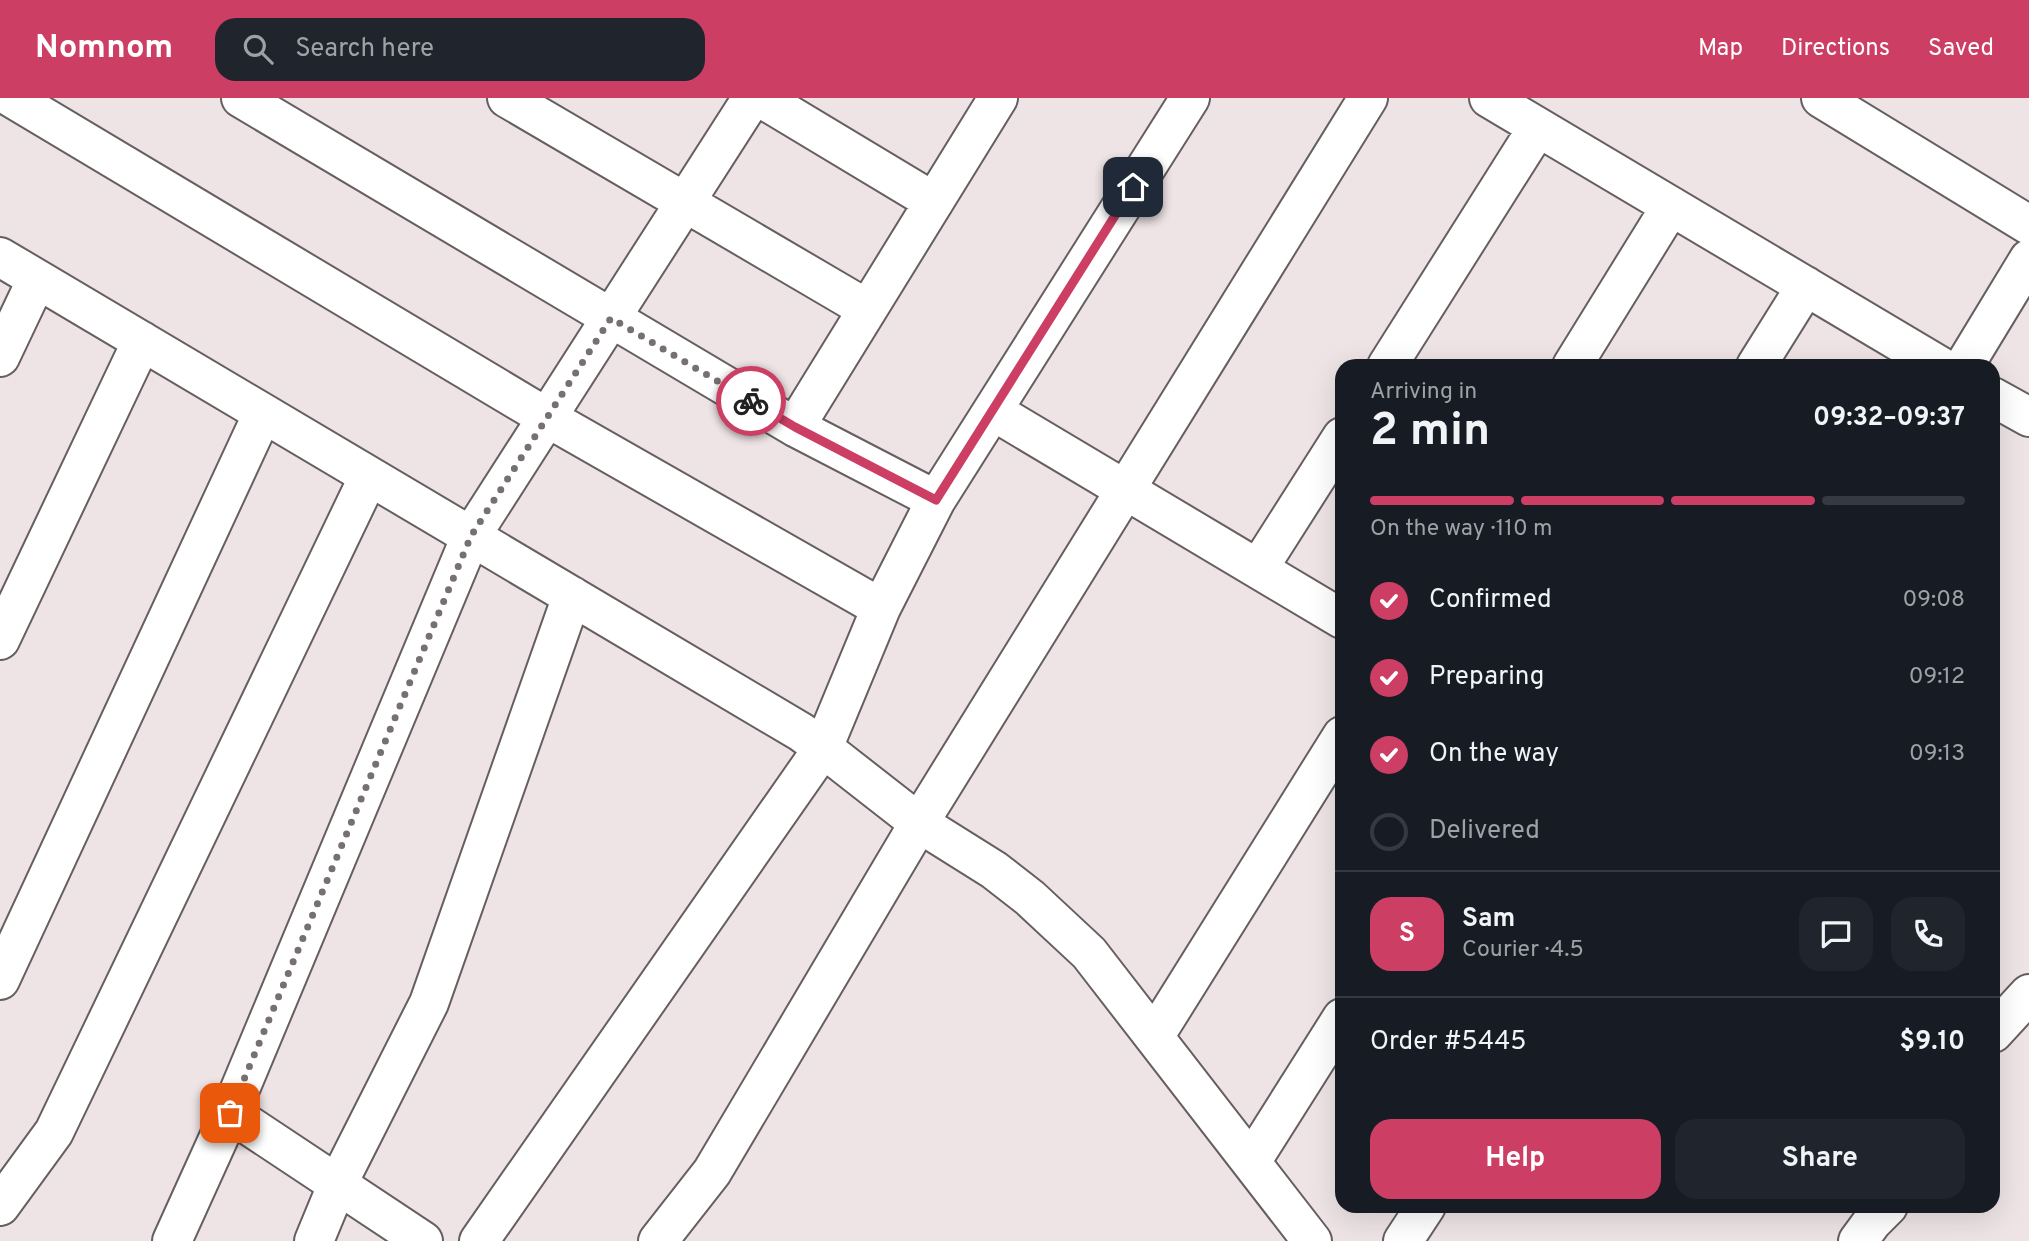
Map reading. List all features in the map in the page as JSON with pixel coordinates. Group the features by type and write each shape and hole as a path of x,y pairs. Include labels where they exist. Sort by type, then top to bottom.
{"street":[{"path":"12,98 546,417 881,608"},
{"path":"241,98 795,427 936,500"},
{"path":"507,98 867,309"},
{"path":"172,1241 230,1113 471,536 752,98"},
{"path":"761,98 934,202"},
{"path":"479,1241 823,748 881,608 936,500 1189,98"},
{"path":"658,1241 712,1172 919,823 1368,98"},
{"path":"1821,98 2029,225"},
{"path":"795,427 997,99"},
{"path":"1391,359 1519,110 1671,206 1928,359"},
{"path":"1576,359 1671,206"},
{"path":"0,257 801,732 919,823 994,870 1030,898 1089,953 1312,1241"},
{"path":"1968,359 2029,259"},
{"path":"0,357 37,279"},
{"path":"1760,359 1806,286"},
{"path":"0,640 142,341"},
{"path":"2000,401 2029,417"},
{"path":"993,411 1335,616"},
{"path":"0,980 263,413"},
{"path":"1258,569 1335,448"},
{"path":"0,1206 54,1132 369,476"},
{"path":"314,1241 338,1183 429,1003 572,596"},
{"path":"1154,1037 1335,747"},
{"path":"2000,1025 2029,994"},
{"path":"1251,1162 1335,1029"},
{"path":"230,1113 423,1241"},
{"path":"1403,1241 1421,1213"},
{"path":"1858,1241 1881,1213"}],"way so far":[{"path":"230,1113 471,536 611,318 751,401"}],"route":[{"path":"751,401 795,427 936,500 1133,187"}]}
